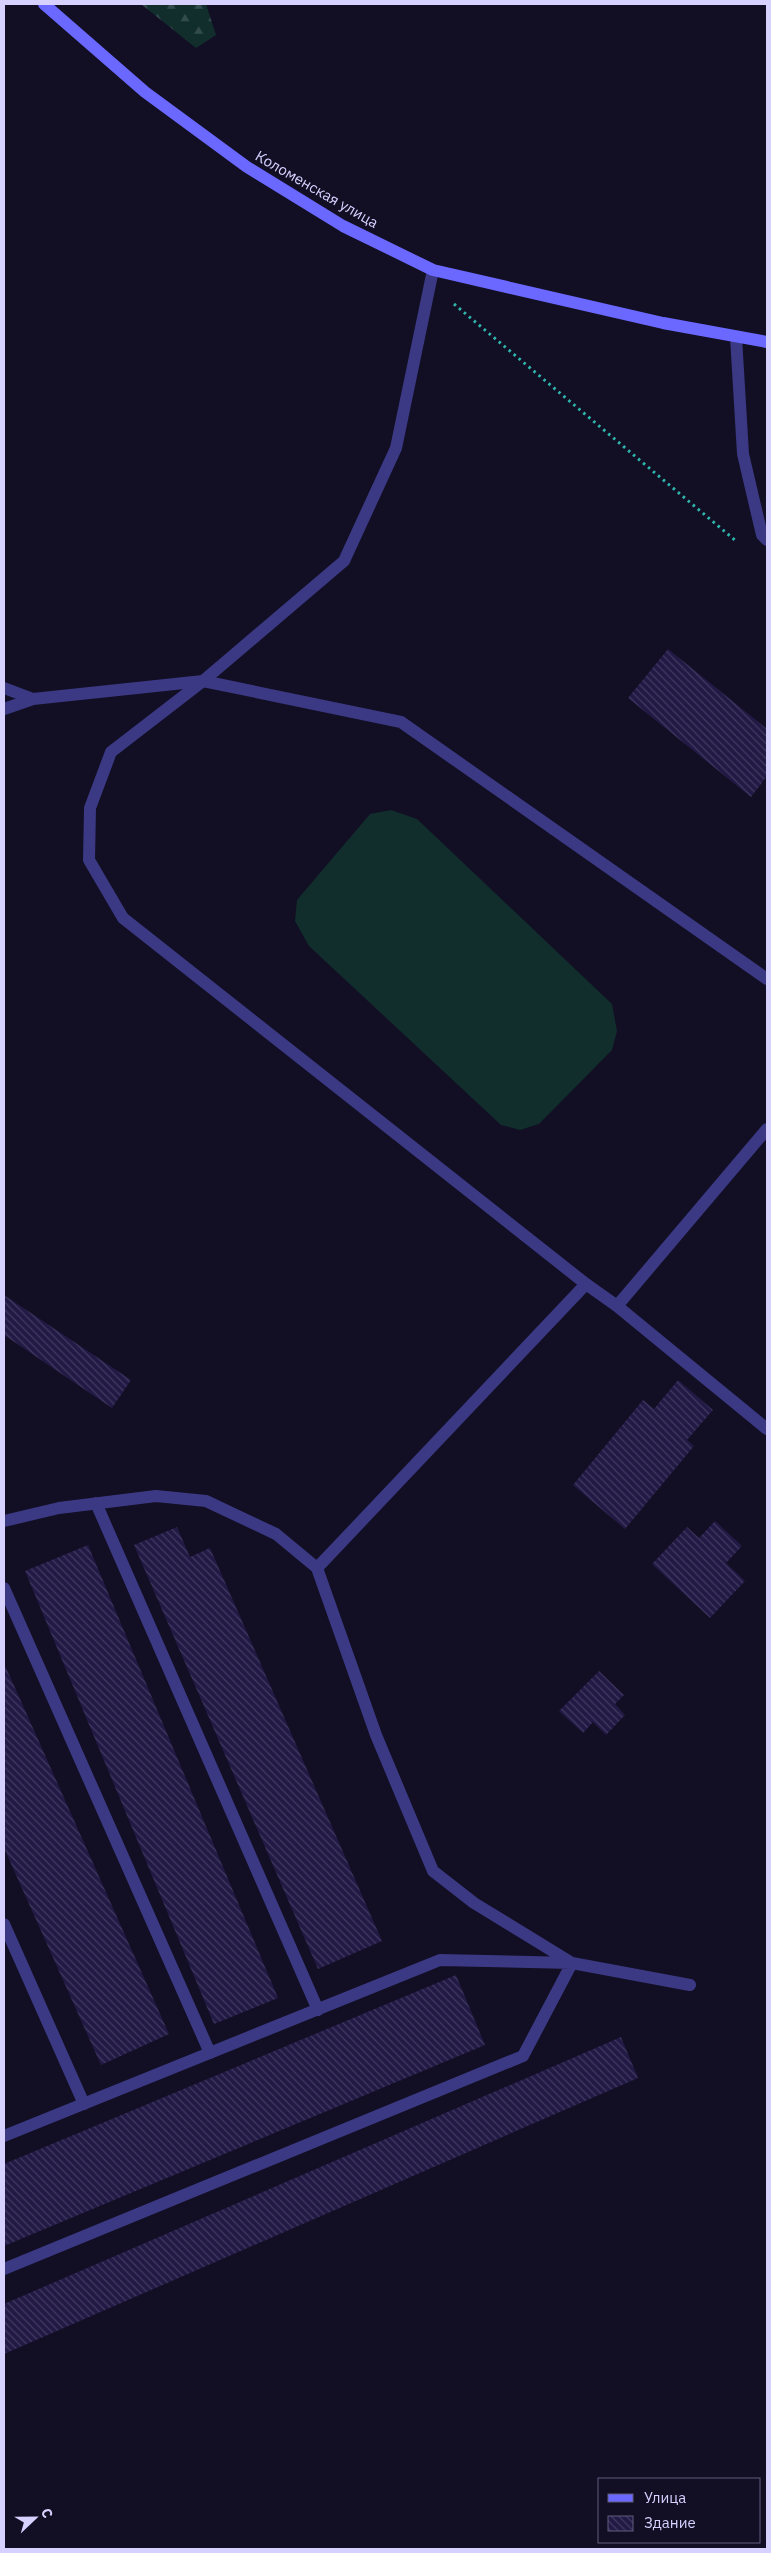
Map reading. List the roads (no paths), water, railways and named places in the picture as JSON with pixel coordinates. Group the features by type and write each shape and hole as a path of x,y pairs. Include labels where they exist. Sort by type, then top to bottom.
{"street":[{"name":"Коломенская улица","path":"44,4 146,92 247,167 343,226 433,270 663,323 767,342"},
{"path":"433,270 396,448 344,561 203,681 111,752 90,808 89,860 123,918 586,1284 617,1306 767,1429"},
{"path":"736,337 744,454 762,535 767,540"},
{"path":"4,710 33,699 203,681 401,722 767,979"},
{"path":"4,688 33,699"},
{"path":"617,1306 767,1129"},
{"path":"317,1568 586,1284"},
{"path":"4,1521 60,1508 156,1496 206,1501 276,1534 317,1568 376,1735 433,1871 474,1903 572,1963"},
{"path":"96,1503 318,2010"},
{"path":"4,1588 210,2053"},
{"path":"4,1924 84,2104"},
{"path":"4,2136 440,1960 572,1963 690,1985"},
{"path":"4,2269 523,2056 572,1963"}]}
